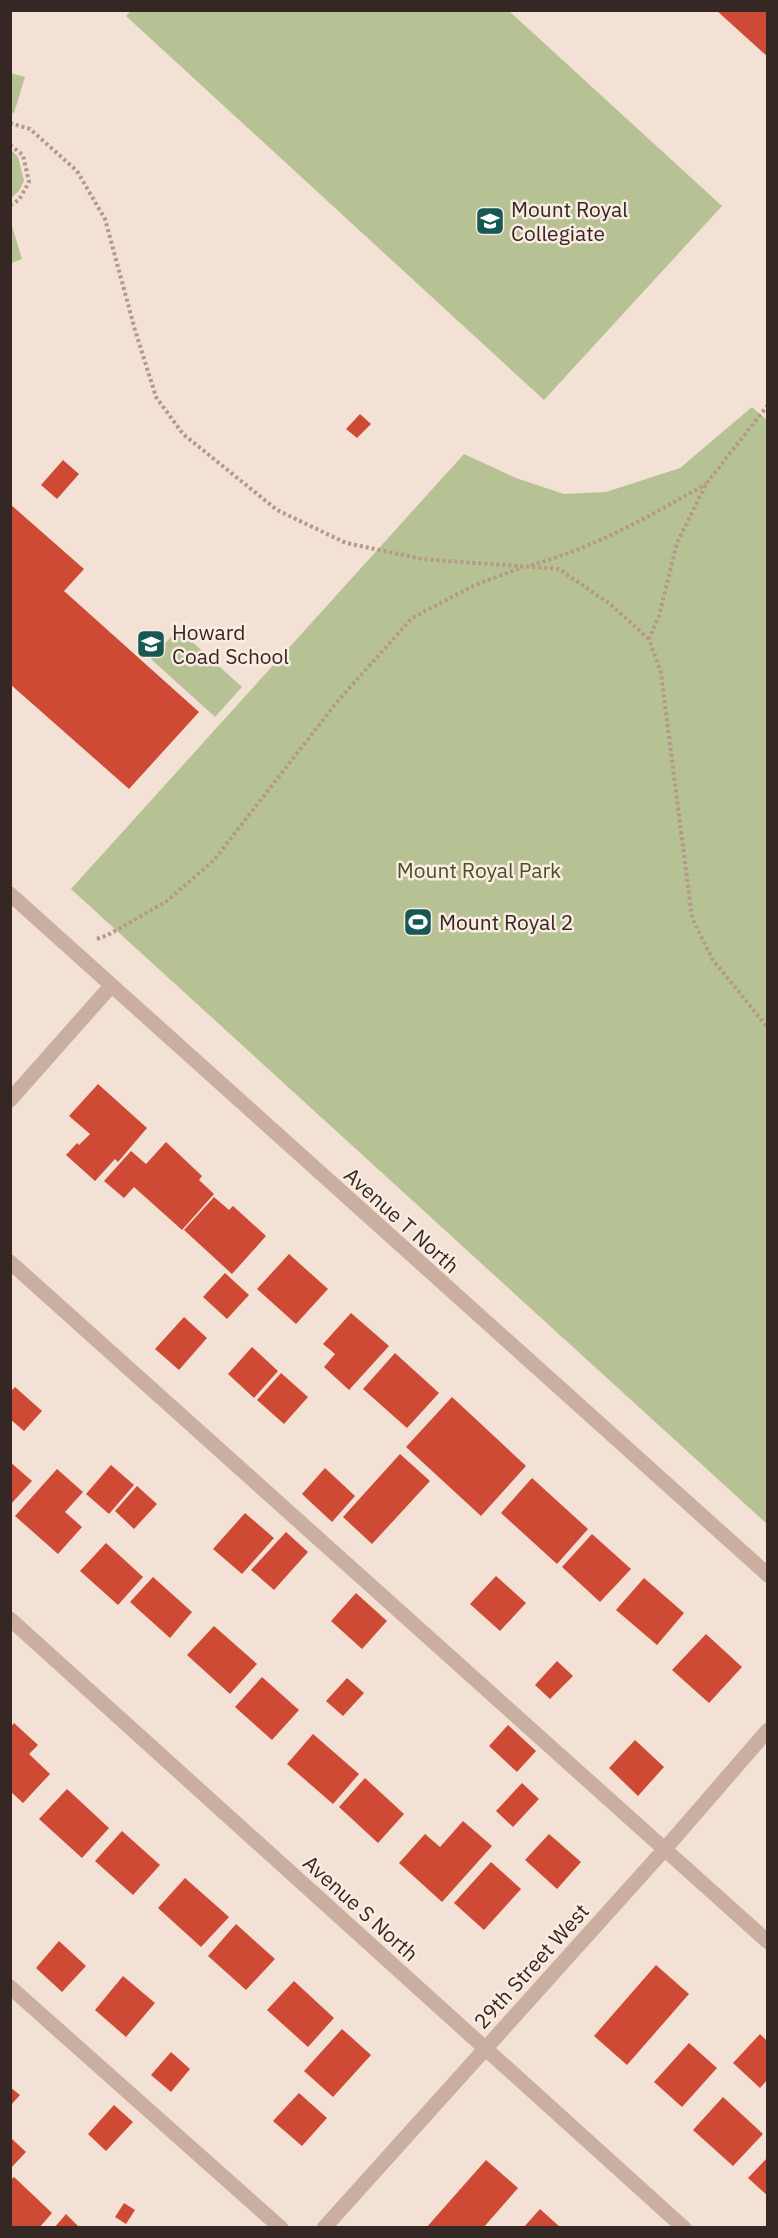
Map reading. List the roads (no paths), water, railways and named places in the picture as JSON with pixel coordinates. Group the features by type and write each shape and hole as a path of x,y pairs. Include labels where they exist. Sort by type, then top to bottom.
{"street":[{"name":"Avenue T North","path":"10,894 768,1575"},
{"path":"10,1100 111,986"},
{"path":"10,1262 768,1942"},
{"name":"Avenue S North","path":"10,1620 684,2228"},
{"name":"29th Street West","path":"324,2228 664,1850 768,1730"},
{"path":"10,1987 281,2228"}],"place":[{"name":"Mount Royal Collegiate","path":"490,221"},
{"name":"Howard Coad School","path":"151,644"},
{"name":"Mount Royal 2","path":"418,922"}],"park label":[{"name":"Mount Royal Park","path":"479,870"}]}
